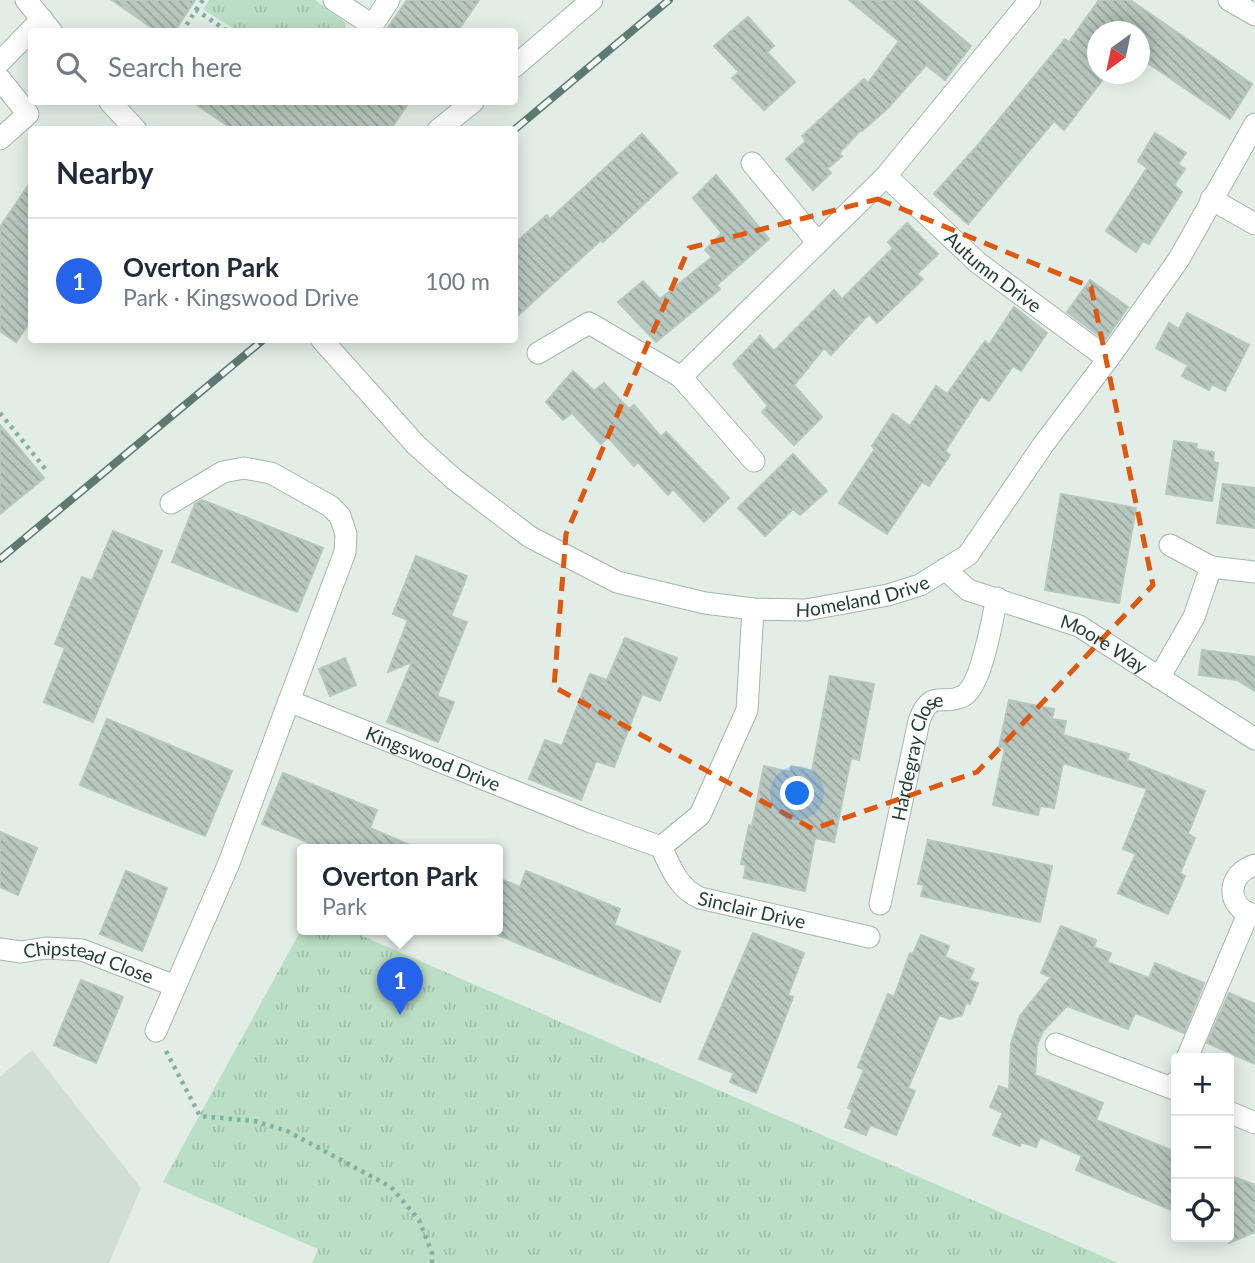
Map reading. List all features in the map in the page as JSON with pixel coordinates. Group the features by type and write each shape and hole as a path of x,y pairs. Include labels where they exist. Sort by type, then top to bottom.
{"street":[{"path":"26,0 47,25"},
{"path":"334,0 370,28 389,0"},
{"path":"518,63 592,0"},
{"path":"681,377 887,176 1030,0"},
{"path":"1229,0 1255,15"},
{"path":"0,62 28,40"},
{"path":"0,79 28,114 0,139"},
{"path":"113,105 132,126"},
{"path":"444,126 468,105"},
{"name":"Homeland Drive","path":"326,343 416,446 488,507 530,537 617,582 705,603 753,609 806,610 888,595 920,585 968,555 1043,445 1179,259 1255,124"},
{"path":"752,163 818,243"},
{"name":"Autumn Drive","path":"887,176 977,262 1108,359"},
{"path":"1211,199 1255,224"},
{"path":"538,353 589,323 681,377 754,461"},
{"path":"156,1031 229,863 345,552 346,534 341,516 330,506 271,473 244,468 223,472 171,503"},
{"path":"1170,545 1211,568 1255,572"},
{"path":"1159,678 1194,617 1211,568"},
{"name":"Moore Way","path":"945,569 968,590 1079,626 1255,739"},
{"name":"Hardegray Close","path":"880,904 923,708 933,700 962,697 971,687 978,674 997,598"},
{"path":"661,847 700,815 747,710 753,609"},
{"name":"Kingswood Drive","path":"289,701 661,847"},
{"name":"Sinclair Drive","path":"661,847 677,880 688,892 700,898 869,937"},
{"path":"1189,1053 1252,914 1236,902 1233,886 1240,872 1255,865"},
{"name":"Chipstead Close","path":"0,949 22,952 46,947 82,950 175,986"},
{"path":"1056,1045 1171,1086"},
{"path":"1234,1114 1255,1124"}],"path":[{"path":"184,28 203,0"},
{"path":"196,9 223,28"},
{"path":"0,413 47,471"},
{"path":"156,1031 200,1116 254,1121 287,1131 391,1187 419,1220 432,1253 432,1263"}],"highlighted area":[{"path":"878,199 1091,287 1153,585 977,772 813,829 554,687 566,534 689,248"}],"shaded area":[{"path":"32,1050 141,1188 109,1263 0,1263 0,1077"}],"green space":[{"path":"209,0 315,0 345,22 346,28 232,28 203,9"},
{"path":"298,935 360,935 1118,1263 312,1263 318,1249 163,1182"}],"building":[{"path":"112,0 195,0 177,28 152,28"},
{"path":"407,0 479,0 460,28 388,28"},
{"path":"849,0 916,0 971,46 945,80 926,65 888,108 839,153 842,156 827,169 831,173 813,190 786,159 806,141 802,136 864,79 868,83 899,41"},
{"path":"1099,0 1130,0 1252,84 1230,119 1150,64 1150,21 1087,21 1087,84 1099,84 1064,130 1054,121 968,224 934,194 1065,39 1069,42"},
{"path":"748,17 774,46 767,52 795,82 764,110 732,78 739,72 714,46"},
{"path":"197,105 407,105 393,126 228,126"},
{"path":"1155,133 1186,153 1178,164 1185,169 1174,185 1182,192 1149,244 1143,241 1136,252 1106,231 1147,168 1138,161"},
{"path":"642,134 677,173 518,315 518,240 547,215 550,219"},
{"path":"716,175 769,239 717,285 720,289 656,342 618,302 643,281 660,299 712,257 705,250 722,233 693,198"},
{"path":"28,186 28,325 16,342 0,331 0,227"},
{"path":"907,223 938,254 917,274 923,279 877,323 869,314 831,355 824,348 794,385 822,417 794,445 762,412 768,406 733,364 760,336 774,351 834,290 842,299 893,248 888,242"},
{"path":"1090,280 1128,307 1105,340 1067,312"},
{"path":"1014,307 1047,333 1021,371 1013,366 989,401 981,396 945,451 950,455 929,486 922,482 887,534 839,503 875,449 872,446 893,414 910,426 936,386 947,394 985,341 989,345"},
{"path":"1187,313 1249,345 1225,391 1212,384 1209,390 1182,376 1188,365 1156,348 1169,323 1179,329"},
{"path":"573,371 594,391 604,383 629,409 634,405 661,437 666,432 729,498 704,522 673,489 668,495 638,462 634,466 608,437 601,444 572,413 563,420 546,402"},
{"path":"0,425 44,478 0,514"},
{"path":"1174,441 1197,444 1196,449 1214,452 1213,462 1218,463 1212,501 1166,494"},
{"path":"793,454 827,491 800,515 793,509 765,536 738,508"},
{"path":"1223,484 1255,488 1255,528 1217,523"},
{"path":"1061,494 1136,508 1119,603 1045,590"},
{"path":"202,500 323,548 297,612 172,562 195,504"},
{"path":"113,531 162,551 93,722 44,702 65,648 55,644 82,577 92,581"},
{"path":"416,556 467,576 451,616 467,622 437,696 454,702 438,742 387,722 412,662 388,672 408,620 393,614"},
{"path":"625,638 677,658 660,701 642,694 614,767 596,761 581,800 529,779 545,740 562,746 590,674 607,680"},
{"path":"1202,650 1255,657 1255,691 1237,680 1199,675"},
{"path":"345,658 356,685 330,696 319,669"},
{"path":"830,676 874,684 859,760 851,758 834,842 815,838 805,891 744,878 746,865 741,864 764,766 790,772 791,766 812,771"},
{"path":"1009,700 1054,709 1052,719 1066,721 1063,735 1129,754 1127,760 1205,791 1188,834 1195,838 1180,873 1185,876 1168,914 1118,893 1136,854 1123,849 1147,789 1063,763 1054,808 1040,806 1038,815 993,805 1005,748 999,747"},
{"path":"107,719 232,771 205,836 80,785"},
{"path":"283,773 377,810 370,828 407,844 312,844 262,824"},
{"path":"0,832 37,848 18,895 0,887"},
{"path":"928,840 1052,866 1040,922 921,896 924,885 918,884"},
{"path":"126,871 167,888 142,951 100,934"},
{"path":"526,871 620,909 614,925 680,951 660,1002 498,935 503,935 503,880 520,887"},
{"path":"1061,926 1096,940 1094,947 1111,953 1107,962 1149,978 1155,963 1204,983 1184,1033 1135,1013 1128,1029 1067,1006 1043,1031 1037,1045 1035,1075 1103,1103 1096,1120 1171,1150 1171,1210 1076,1170 1082,1156 1040,1137 1036,1147 1021,1142 1020,1146 993,1135 1003,1113 990,1107 999,1086 1009,1090 1011,1044 1020,1016 1051,977 1041,973"},
{"path":"753,933 804,953 788,995 793,997 756,1093 730,1082 734,1073 699,1059"},
{"path":"921,935 949,946 945,957 974,969 969,980 978,983 970,1004 966,1003 962,1015 950,1019 939,1015 908,1088 915,1091 896,1135 870,1125 866,1135 845,1127 852,1110 848,1108 864,1070 858,1067 888,994 894,997 910,953 913,954"},
{"path":"81,980 123,997 96,1063 54,1045"},
{"path":"1229,993 1255,1004 1255,1064 1207,1043"},
{"path":"1234,1177 1255,1185 1255,1232 1234,1241"}],"railway":[{"path":"518,127 669,0"},
{"path":"0,559 259,343"}],"place":[{"name":"Overton Park","path":"400,1015"}]}
